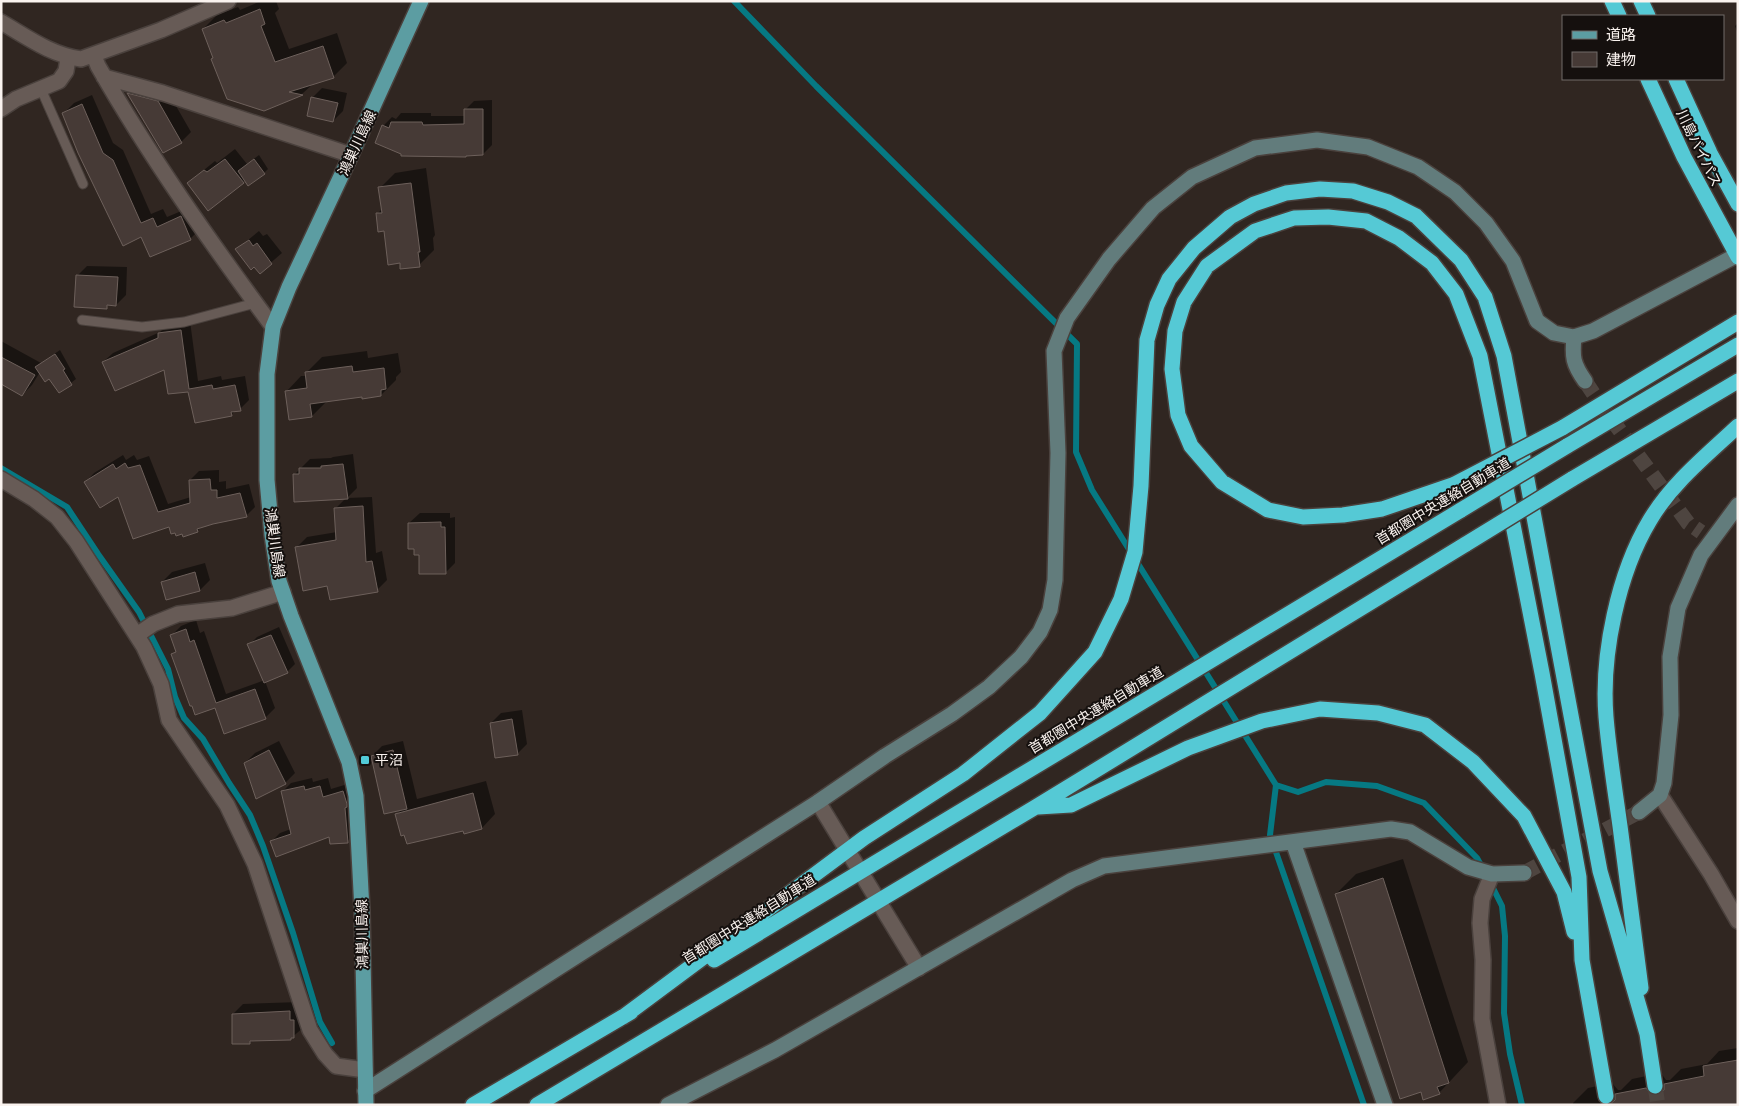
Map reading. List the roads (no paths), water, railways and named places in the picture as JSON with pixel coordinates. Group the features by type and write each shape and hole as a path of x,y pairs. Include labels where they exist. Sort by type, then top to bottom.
{"highway":[{"path":"1612,1 1619,15"},
{"path":"1641,1 1648,15"},
{"name":"川島バイパス","path":"1648,80 1684,157 1737,256"},
{"name":"川島バイパス","path":"1676,80 1710,153 1738,204"},
{"path":"622,1017 847,850 963,774 1040,713 1095,652 1121,599 1135,552 1142,486 1147,340 1157,305 1169,279 1194,248 1230,217 1254,204 1286,193 1320,189 1353,191 1388,202 1416,216 1461,260 1485,297 1504,356 1600,871 1647,1034"},
{"path":"1582,960 1579,877 1542,673 1480,356 1456,294 1432,263 1399,238 1366,222 1328,217 1294,218 1255,230 1207,266 1184,302 1175,331 1172,369 1178,415 1191,446 1222,482 1268,510 1303,517 1343,515 1382,509 1455,484 1562,428 1734,324"},
{"name":"首都圏中央連絡自動車道","path":"472,1105 622,1017 860,871 1738,345"},
{"path":"537,1105 1034,808 1572,479 1738,381"},
{"path":"1656,1086 1647,1034 1606,716 1607,665 1615,610 1629,562 1650,519 1693,468 1738,426"},
{"path":"1034,808 1071,805 1188,748 1262,721 1320,709 1378,714 1426,725 1472,762 1524,816 1564,892 1582,960 1606,1096"}],"main road":[{"name":"鴻巣川島線","path":"366,1098 362,910 356,796 349,762 279,581 272,535 267,480 267,374 273,328 289,286 351,156 421,1"}],"street":[{"path":"1,22 52,52 68,58 81,59 94,56 161,30 228,1"},
{"path":"94,56 104,77 193,215 273,328"},
{"path":"1,108 16,98 59,81 66,71 68,58"},
{"path":"104,77 163,93 351,156"},
{"path":"366,1098 818,802 885,756 952,714 989,687 1021,657 1040,632 1050,610 1055,580 1058,453 1054,351 1067,318 1119,247 1153,208 1192,177 1255,148 1317,140 1368,147 1418,167 1455,192 1486,223 1513,261 1537,321 1554,333 1574,337 1593,331 1737,256"},
{"path":"1574,337 1572,352 1574,362 1585,381"},
{"path":"1,479 34,499 57,517 76,541 138,635 161,684 169,720 227,805 255,864 310,1030 325,1054 336,1066 365,1070"},
{"path":"1639,812 1660,795 1664,783 1671,715 1670,657 1678,608 1700,555 1706,535 1738,505"},
{"path":"138,635 154,624 178,614 232,608 283,592"},
{"path":"1660,795 1711,874 1738,921"},
{"path":"818,802 919,968"},
{"path":"668,1105 775,1050 1072,880 1104,866 1391,829 1410,832 1468,867 1491,874 1524,873"},
{"path":"1290,842 1385,1105"},
{"path":"1491,874 1482,899 1480,923 1483,960 1482,1019 1498,1105"}],"lane":[{"path":"41,88 83,184"},
{"path":"82,320 142,327 184,322 255,303"}],"waterway":[{"path":"734,1 816,86 1077,344 1076,452 1092,490 1276,785 1270,835 1364,1105"},
{"path":"1,468 67,507 139,612 168,669 175,697 184,718 203,739 250,815 263,846 293,933 320,1022 332,1043"},
{"path":"1276,785 1298,792 1326,782 1377,786 1424,803 1477,858 1483,869"},
{"path":"1490,882 1502,906 1505,936 1504,1013 1510,1054 1522,1105"}],"tunnel":[{"path":"1585,381 1688,523 1701,532"},
{"path":"1524,873 1639,812"},
{"path":"1655,1086 1658,1105"}],"place":[{"name":"平沼","path":"365,760"}]}
